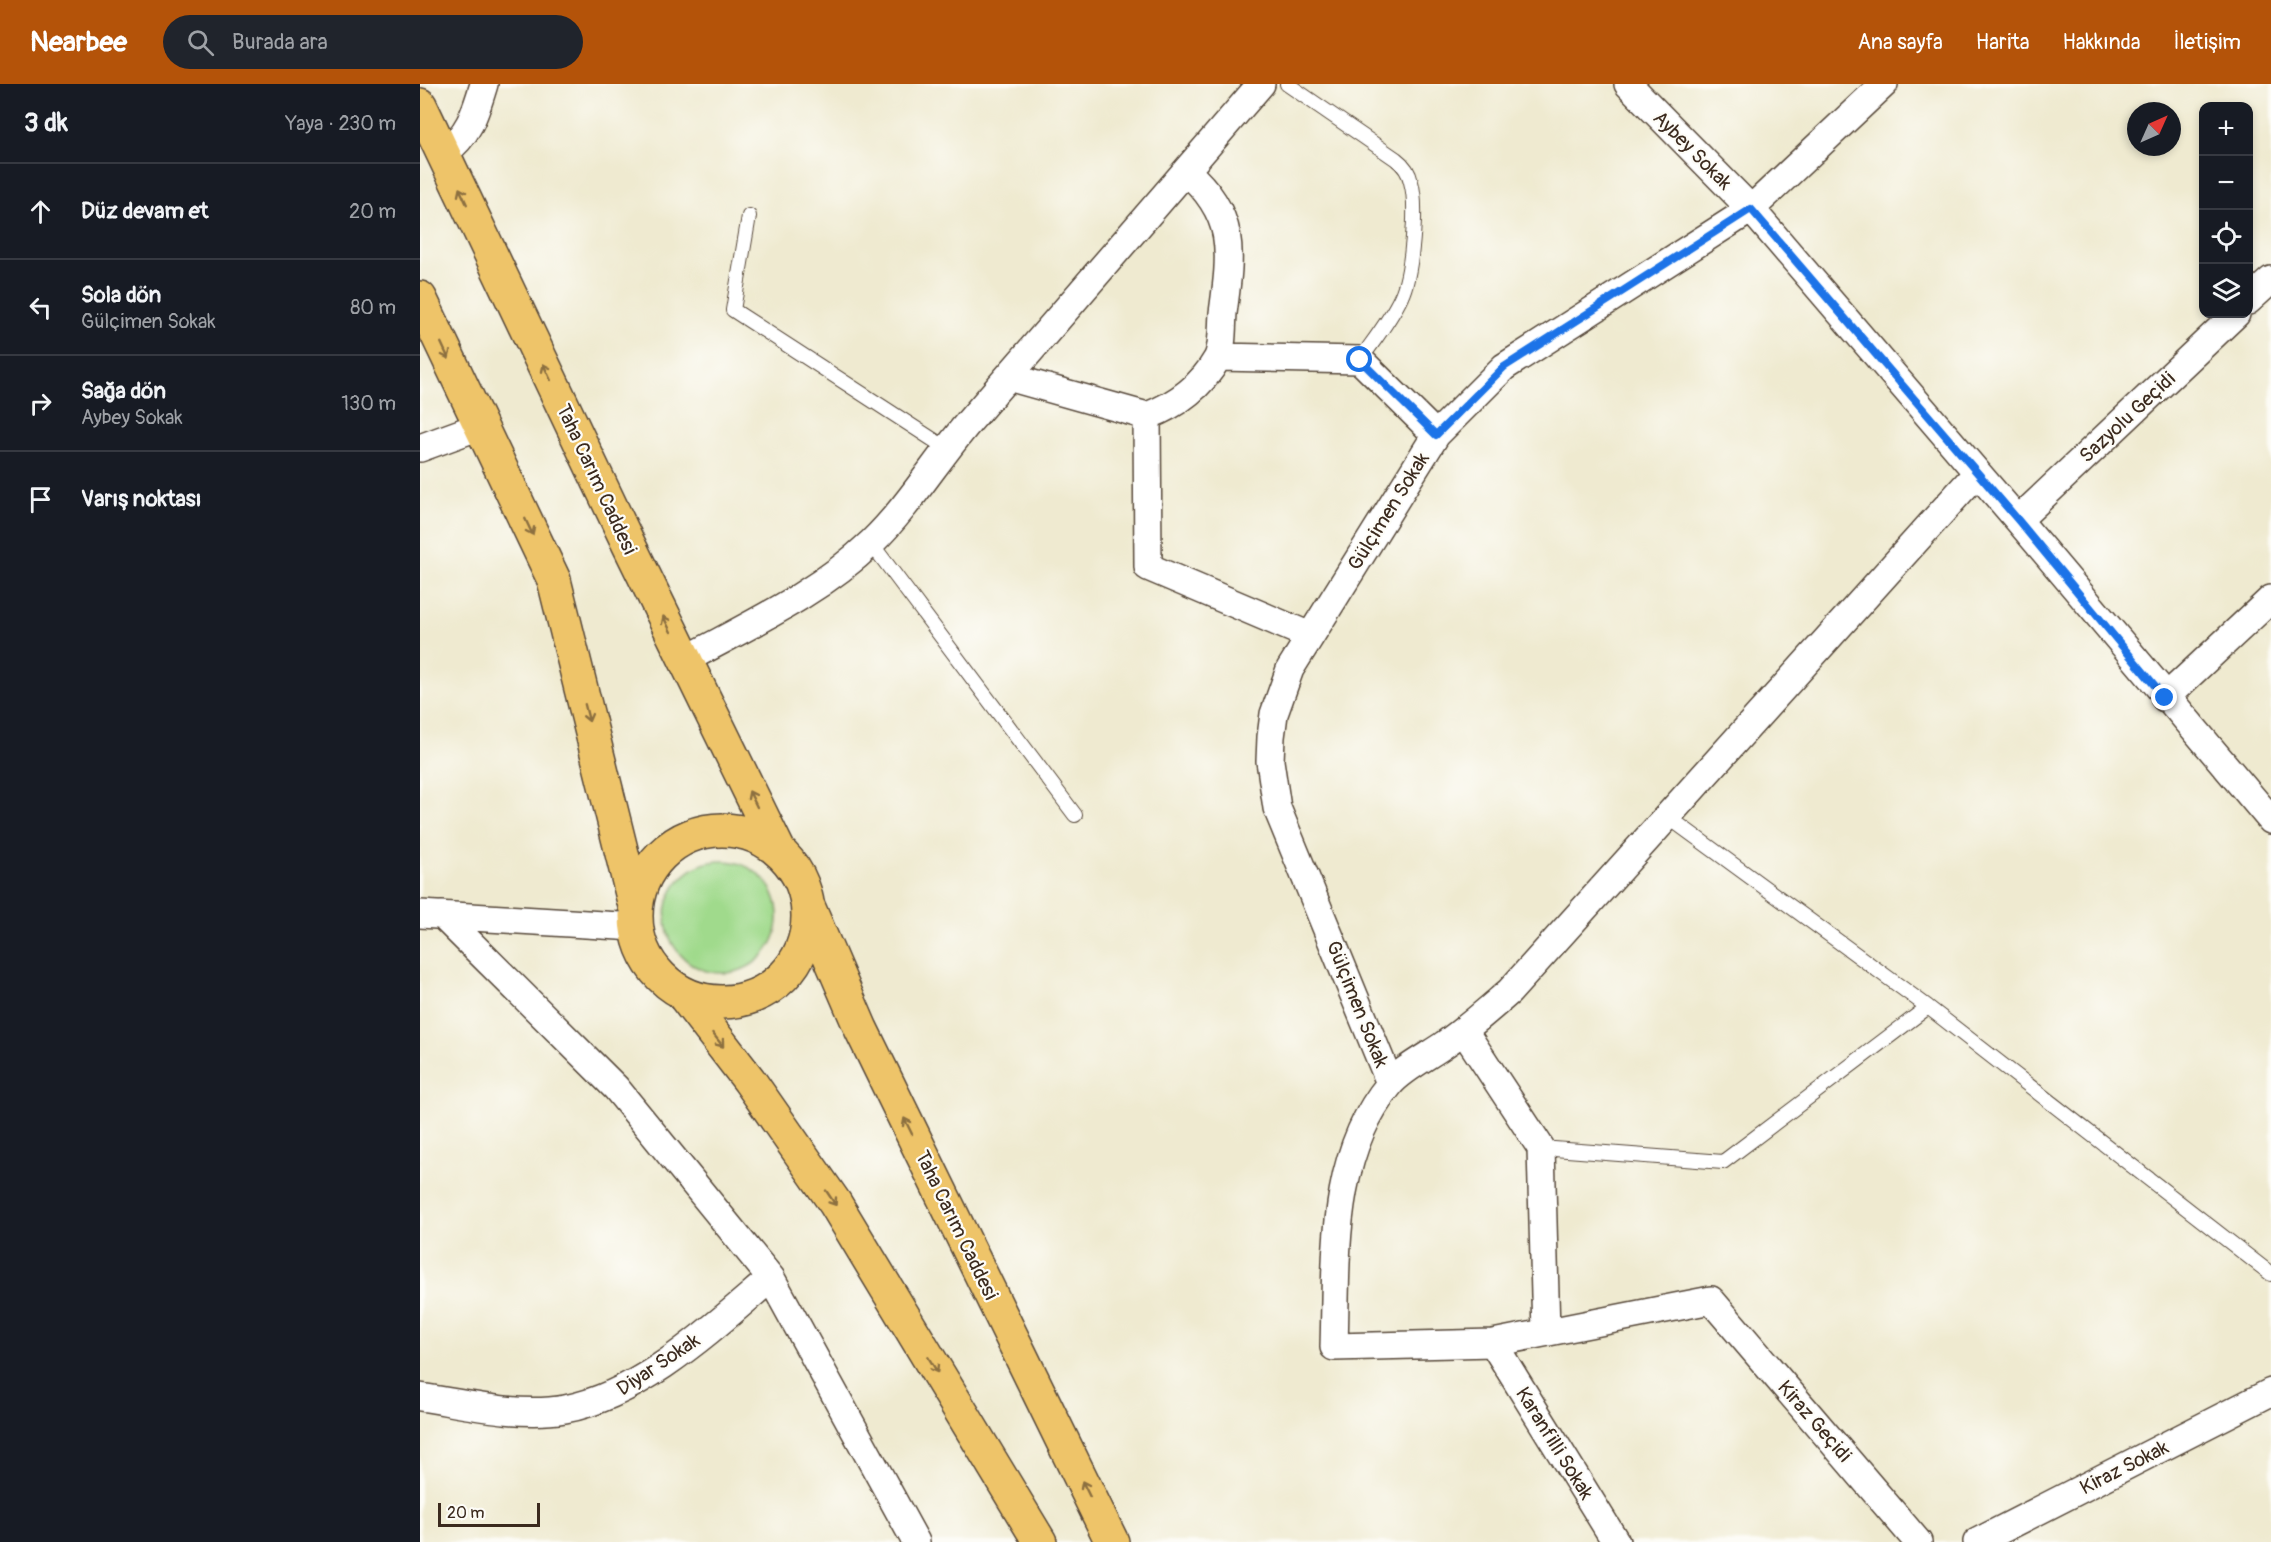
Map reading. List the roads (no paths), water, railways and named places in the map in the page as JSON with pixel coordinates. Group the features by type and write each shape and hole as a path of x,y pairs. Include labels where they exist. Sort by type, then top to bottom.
{"main road":[{"name":"Taha Carım Caddesi","path":"420,105 685,660 779,851"},
{"path":"420,298 554,580 641,947 651,966 665,982 682,993 702,1001 722,1004 743,1001 762,993 780,981 794,966 803,947 808,927 808,906 803,885 793,867 779,851 762,839 742,832 711,831 681,839 650,867 640,886 635,917"},
{"name":"Taha Carım Caddesi","path":"808,906 861,1029 1112,1542"},
{"path":"682,993 749,1080 835,1203 1040,1542"}],"street":[{"path":"443,154 457,144 473,122 484,84"},
{"path":"685,660 789,603 834,573 871,543 916,495 1008,376 1261,84"},
{"name":"Aybey Sokak","path":"1628,84 1751,209 2271,820"},
{"name":"Gülçimen Sokak","path":"1390,1083 1277,808 1272,785 1270,737 1274,714 1290,669 1436,435 1504,367 1751,209 1884,84"},
{"path":"1008,376 1147,416 1168,408 1189,393 1218,357 1230,255 1228,234 1212,198 1186,171"},
{"path":"2253,297 2271,280"},
{"name":"Sazyolu Geçidi","path":"2018,520 2232,318"},
{"path":"1218,357 1360,360 1436,435"},
{"path":"1147,416 1148,567 1310,636"},
{"path":"420,448 480,426"},
{"path":"1464,1031 1541,1148 1546,1332 1493,1343 1334,1347 1340,1205 1350,1161 1366,1121 1390,1083 1464,1031 1509,992 1977,473"},
{"path":"2165,698 2271,599"},
{"path":"431,915 635,917"},
{"path":"431,915 616,1088 771,1278 916,1542"},
{"name":"Diyar Sokak","path":"420,1397 513,1410 564,1409 612,1395 695,1342 771,1278"},
{"name":"Kiraz Geçidi","path":"1546,1332 1711,1300 1918,1542"},
{"name":"Karanfilli Sokak","path":"1493,1343 1616,1542"},
{"name":"Kiraz Sokak","path":"1977,1542 2271,1392"}],"lane":[{"path":"1287,84 1403,164 1411,181 1411,261 1408,279 1396,308 1360,360"},
{"path":"749,216 733,310 949,450"},
{"path":"871,543 1075,815"},
{"path":"1667,816 1928,1007 2271,1274"},
{"path":"1541,1148 1723,1162 1928,1007"}]}
